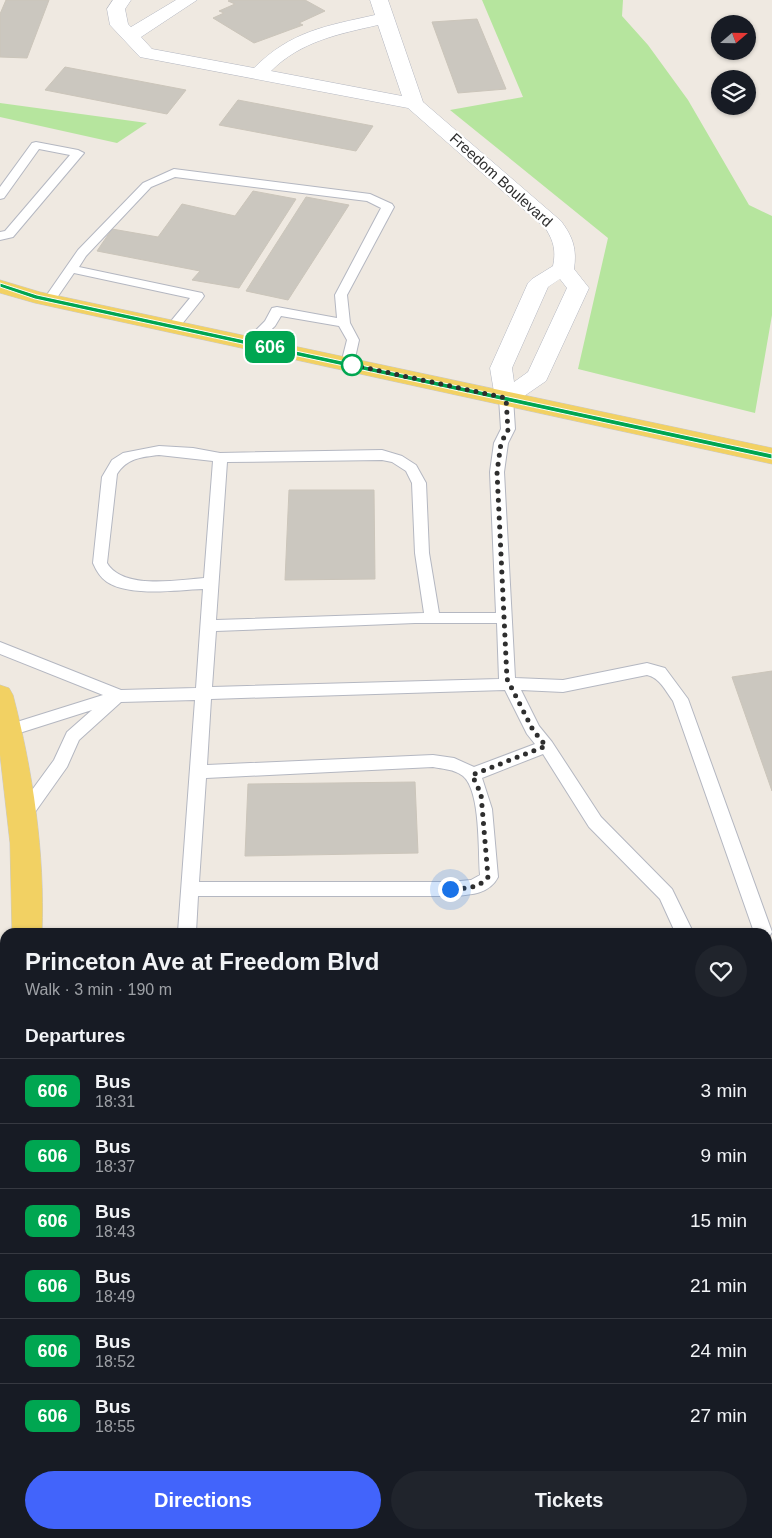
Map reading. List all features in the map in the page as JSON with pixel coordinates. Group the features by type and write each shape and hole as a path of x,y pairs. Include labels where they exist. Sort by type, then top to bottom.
{"main road":[{"path":"0,286 42,298 772,456"},
{"path":"0,306 42,298"},
{"path":"0,695 10,730 21,819 26,866 27,928"}],"street":[{"path":"122,0 116,10 119,24 146,53 414,104"},
{"path":"130,36 188,0"},
{"name":"Freedom Boulevard","path":"379,0 414,104 554,225 563,240 566,254 563,268"},
{"path":"257,75 278,54 316,34 384,18"},
{"path":"563,268 578,288 538,376 506,398 502,368 539,283 563,268"}],"lane":[{"path":"0,195 36,145 78,153 9,234 0,236"},
{"path":"42,298 71,270 82,254 147,185 174,173 370,198 388,207 341,295 344,323 353,340 348,364"},
{"path":"71,270 198,296 173,326"},
{"path":"249,343 270,323 277,311 344,323"},
{"path":"506,398 508,430 501,443 497,472 507,679 533,730 546,746 595,822 666,894 682,928"},
{"path":"212,583 136,585 118,581 105,573 100,563 110,474 118,461 130,454 148,451 200,452 220,458 382,455 397,459 410,468 419,483 422,553 433,619"},
{"path":"187,928 200,772 220,458"},
{"path":"209,626 504,618"},
{"path":"0,648 120,696"},
{"path":"10,730 120,696 510,684 563,686 647,669 660,672 680,700 762,928"},
{"path":"21,819 62,763 73,736 120,696"},
{"path":"472,775 546,746"},
{"path":"190,889 472,888 483,883 488,877 481,794 472,775 458,766 433,760 200,772"}],"green space":[{"path":"482,0 623,0 622,16 648,45 688,100 749,205 772,216 772,315 755,413 578,369 608,238 450,110 523,97"},
{"path":"0,103 147,123 117,143 0,117"}],"building":[{"path":"6,0 49,0 27,58 0,57 0,14"},
{"path":"230,0 305,0 325,11 299,23 303,25 254,43 213,18 224,13 219,11 235,4 228,1"},
{"path":"477,19 506,89 458,93 432,22"},
{"path":"65,67 186,90 167,114 45,90"},
{"path":"238,100 373,126 356,151 219,125"},
{"path":"253,191 296,199 239,288 192,280 200,271 97,251 112,229 158,237 182,204 235,216"},
{"path":"306,197 349,205 288,300 246,291"},
{"path":"289,490 374,490 375,579 285,580"},
{"path":"772,671 772,791 732,677"},
{"path":"415,782 418,853 245,856 248,784"}],"bus line":[{"name":"606","path":"0,286 35,297 772,456"}],"route":[{"path":"352,365 348,364 506,398 508,430 501,443 497,472 507,679 533,730 546,746 472,775 481,794 488,877 483,883 472,888 450,889"}]}
